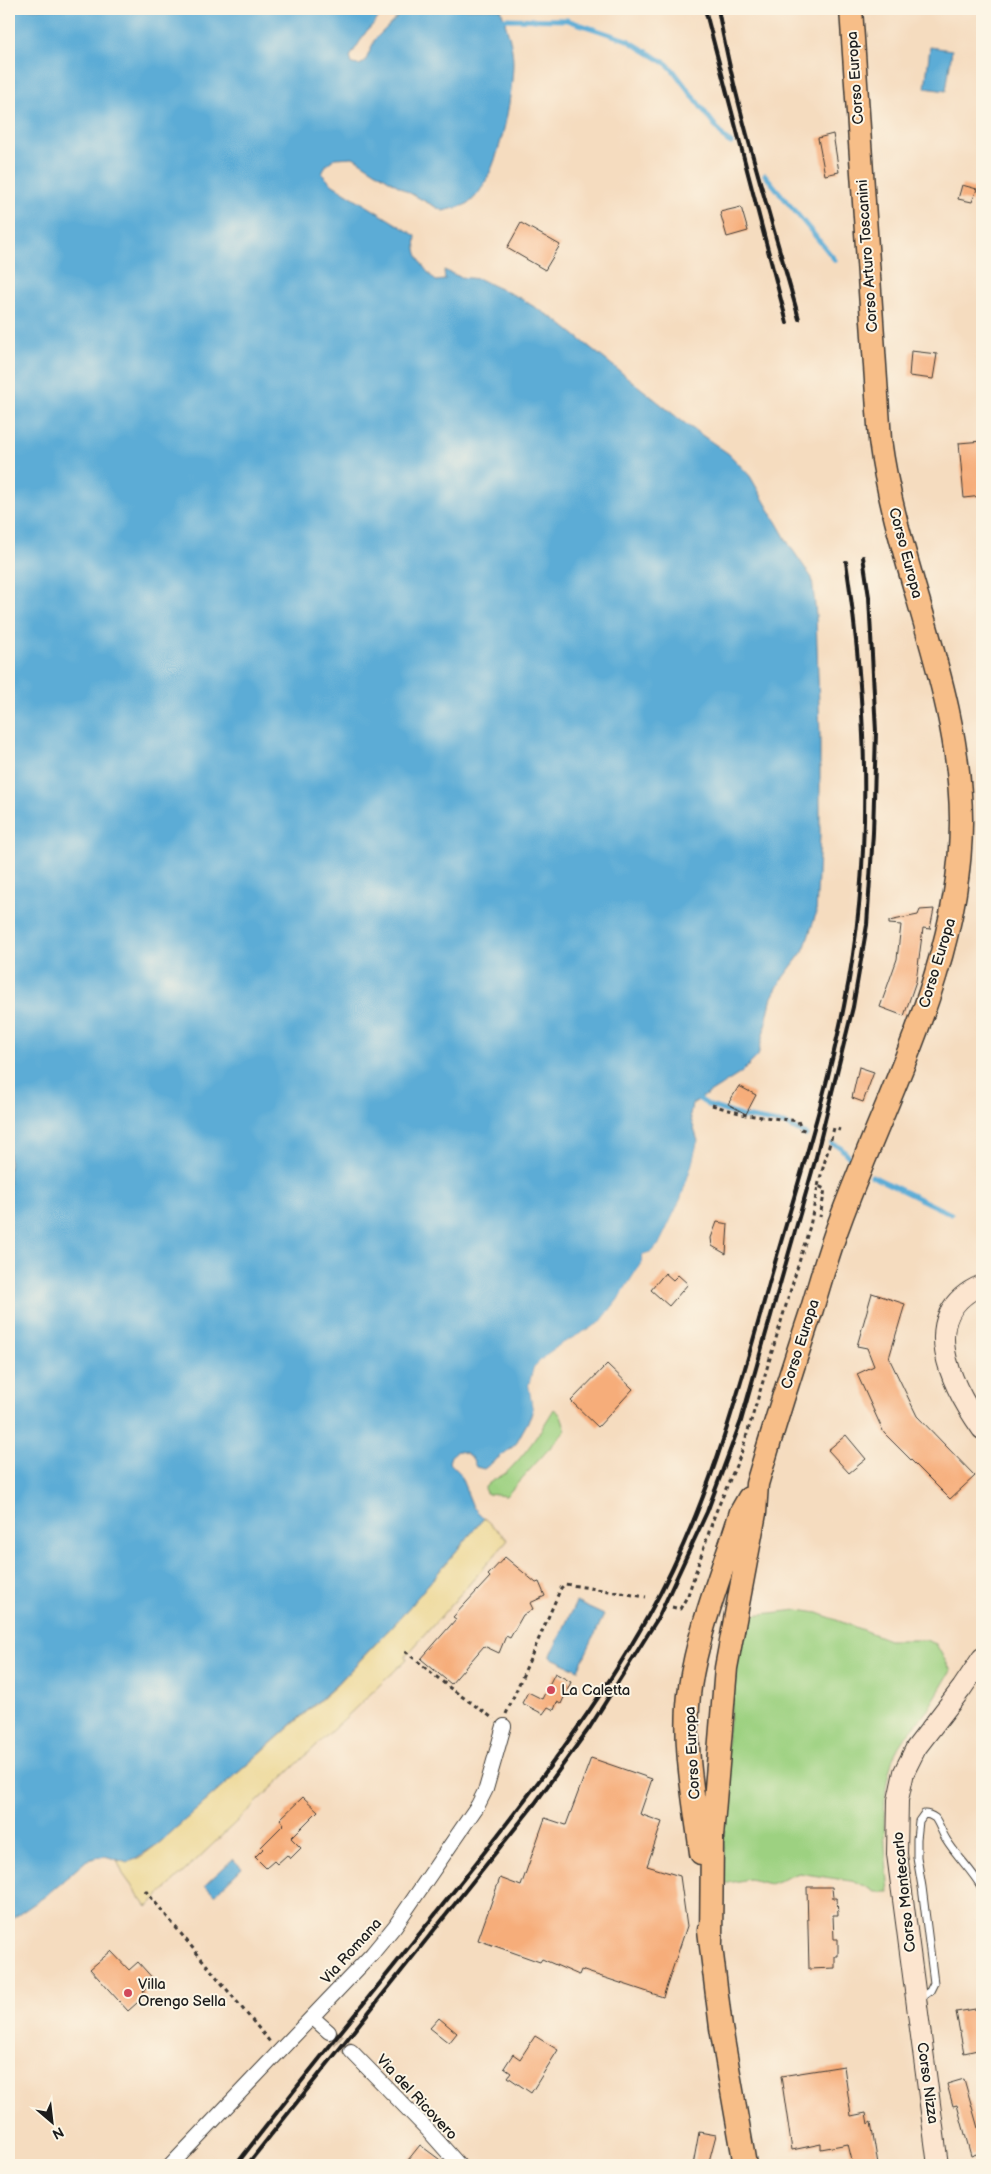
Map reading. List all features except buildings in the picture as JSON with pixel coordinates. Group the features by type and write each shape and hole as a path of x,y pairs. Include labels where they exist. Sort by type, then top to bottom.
{"main road":[{"name":"Corso Europa","path":"851,9 860,147"},
{"name":"Corso Arturo Toscanini","path":"860,147 874,364"},
{"name":"Corso Europa","path":"746,2165 721,2028 692,1787 688,1731 690,1688 695,1662 741,1512 757,1484 838,1225 938,967 951,921 958,870 961,818 957,759 943,692 884,469 874,364"},
{"path":"982,1285 968,1292 954,1308 947,1320 944,1340 945,1358 949,1372 982,1429"},
{"name":"Corso Europa","path":"711,1943 712,1838 726,1668 755,1513 757,1484"},
{"path":"695,1662 702,1657 713,1654 718,1656 726,1668"},
{"name":"Corso Montecarlo","path":"917,2001 897,1854 897,1817 901,1783 904,1772 916,1748 960,1692 982,1658"},
{"name":"Corso Nizza","path":"917,2001 938,2165"}],"street":[{"name":"Via Romana","path":"171,2165 355,1974 395,1926 478,1805 486,1789 504,1726"},
{"path":"312,2017 329,2032"},
{"name":"Via del Ricovero","path":"351,2051 427,2129 459,2165"}],"lane":[{"path":"917,2001 930,1991 934,1983 917,1858 916,1839 920,1820 924,1814 929,1814 936,1819 946,1840 973,1872 982,1888"}],"path":[{"path":"712,1105 746,1114 798,1121 801,1129 807,1131"},
{"path":"672,1607 680,1609 688,1595 715,1514 741,1454 810,1226 818,1186 834,1128 840,1130"},
{"path":"818,1186 825,1189 820,1217"},
{"path":"405,1651 450,1688 504,1726 506,1716 560,1588 565,1584 646,1597"},
{"path":"145,1890 279,2052"}],"green space":[{"path":"554,1409 560,1414 566,1430 506,1496 487,1494 484,1489 486,1486 515,1464"},
{"path":"798,1610 818,1613 889,1640 926,1640 936,1644 951,1671 923,1716 899,1746 892,1761 885,1798 884,1818 889,1892 875,1892 857,1882 799,1873 770,1884 749,1879 723,1884 727,1736 743,1616"}],"sand":[{"path":"484,1518 508,1540 406,1656 407,1659 147,1907 123,1874 117,1860 134,1860 158,1844 336,1686 400,1618"}],"water":[{"path":"9,9 387,9 366,32 350,57 352,64 359,65 365,62 375,39 406,9 501,9 513,56 507,116 496,158 488,177 479,192 469,203 443,211 406,191 353,157 335,158 326,165 322,174 333,185 416,236 415,243 420,261 436,281 445,280 444,270 460,277 479,279 518,297 556,320 683,422 729,454 750,476 790,546 812,578 816,615 820,735 820,835 816,914 804,950 782,979 772,997 758,1056 741,1073 692,1104 690,1116 698,1141 681,1199 659,1245 651,1252 642,1255 642,1262 618,1300 600,1323 560,1345 534,1367 529,1385 533,1410 515,1445 484,1469 476,1467 467,1454 457,1451 451,1456 449,1462 459,1472 473,1507 484,1518 400,1618 336,1685 158,1844 128,1863 105,1856 87,1860 44,1897 9,1921"},
{"path":"930,47 952,50 946,91 925,88"},
{"path":"576,1602 604,1615 578,1670 550,1657"},
{"path":"233,1859 242,1868 214,1895 205,1885"}],"pier":[{"path":"698,1141 700,1144 695,1166 683,1200 661,1246 653,1254 645,1257 644,1263 620,1302 602,1325 547,1357 536,1369 531,1385 536,1409 533,1410 529,1385 534,1367 560,1345 600,1323 618,1300 642,1262 642,1255 651,1252 659,1245 681,1199"}],"waterway":[{"path":"502,19 567,20 627,40 667,64 726,140 731,143"},
{"path":"765,175 835,260"},
{"path":"699,1099 710,1106 744,1117 785,1124 806,1135"},
{"path":"832,1144 840,1147 850,1158"},
{"path":"872,1176 951,1214"}],"tunnel":[{"path":"329,2032 351,2051"}],"railway":[{"path":"705,9 787,323"},
{"path":"718,9 745,126 799,319"},
{"path":"247,2165 536,1802 590,1727 658,1618 707,1512 741,1421 815,1161 853,1007 867,925 873,833 876,732 869,597 863,557"},
{"path":"236,2165 469,1872 586,1716 648,1616 688,1534 705,1492 734,1405 820,1107 837,1040 854,951 864,840 863,729 859,673 846,562"}],"place":[{"name":"La Caletta","path":"551,1690"},
{"name":"Villa Orengo Sella","path":"128,1993"}]}
